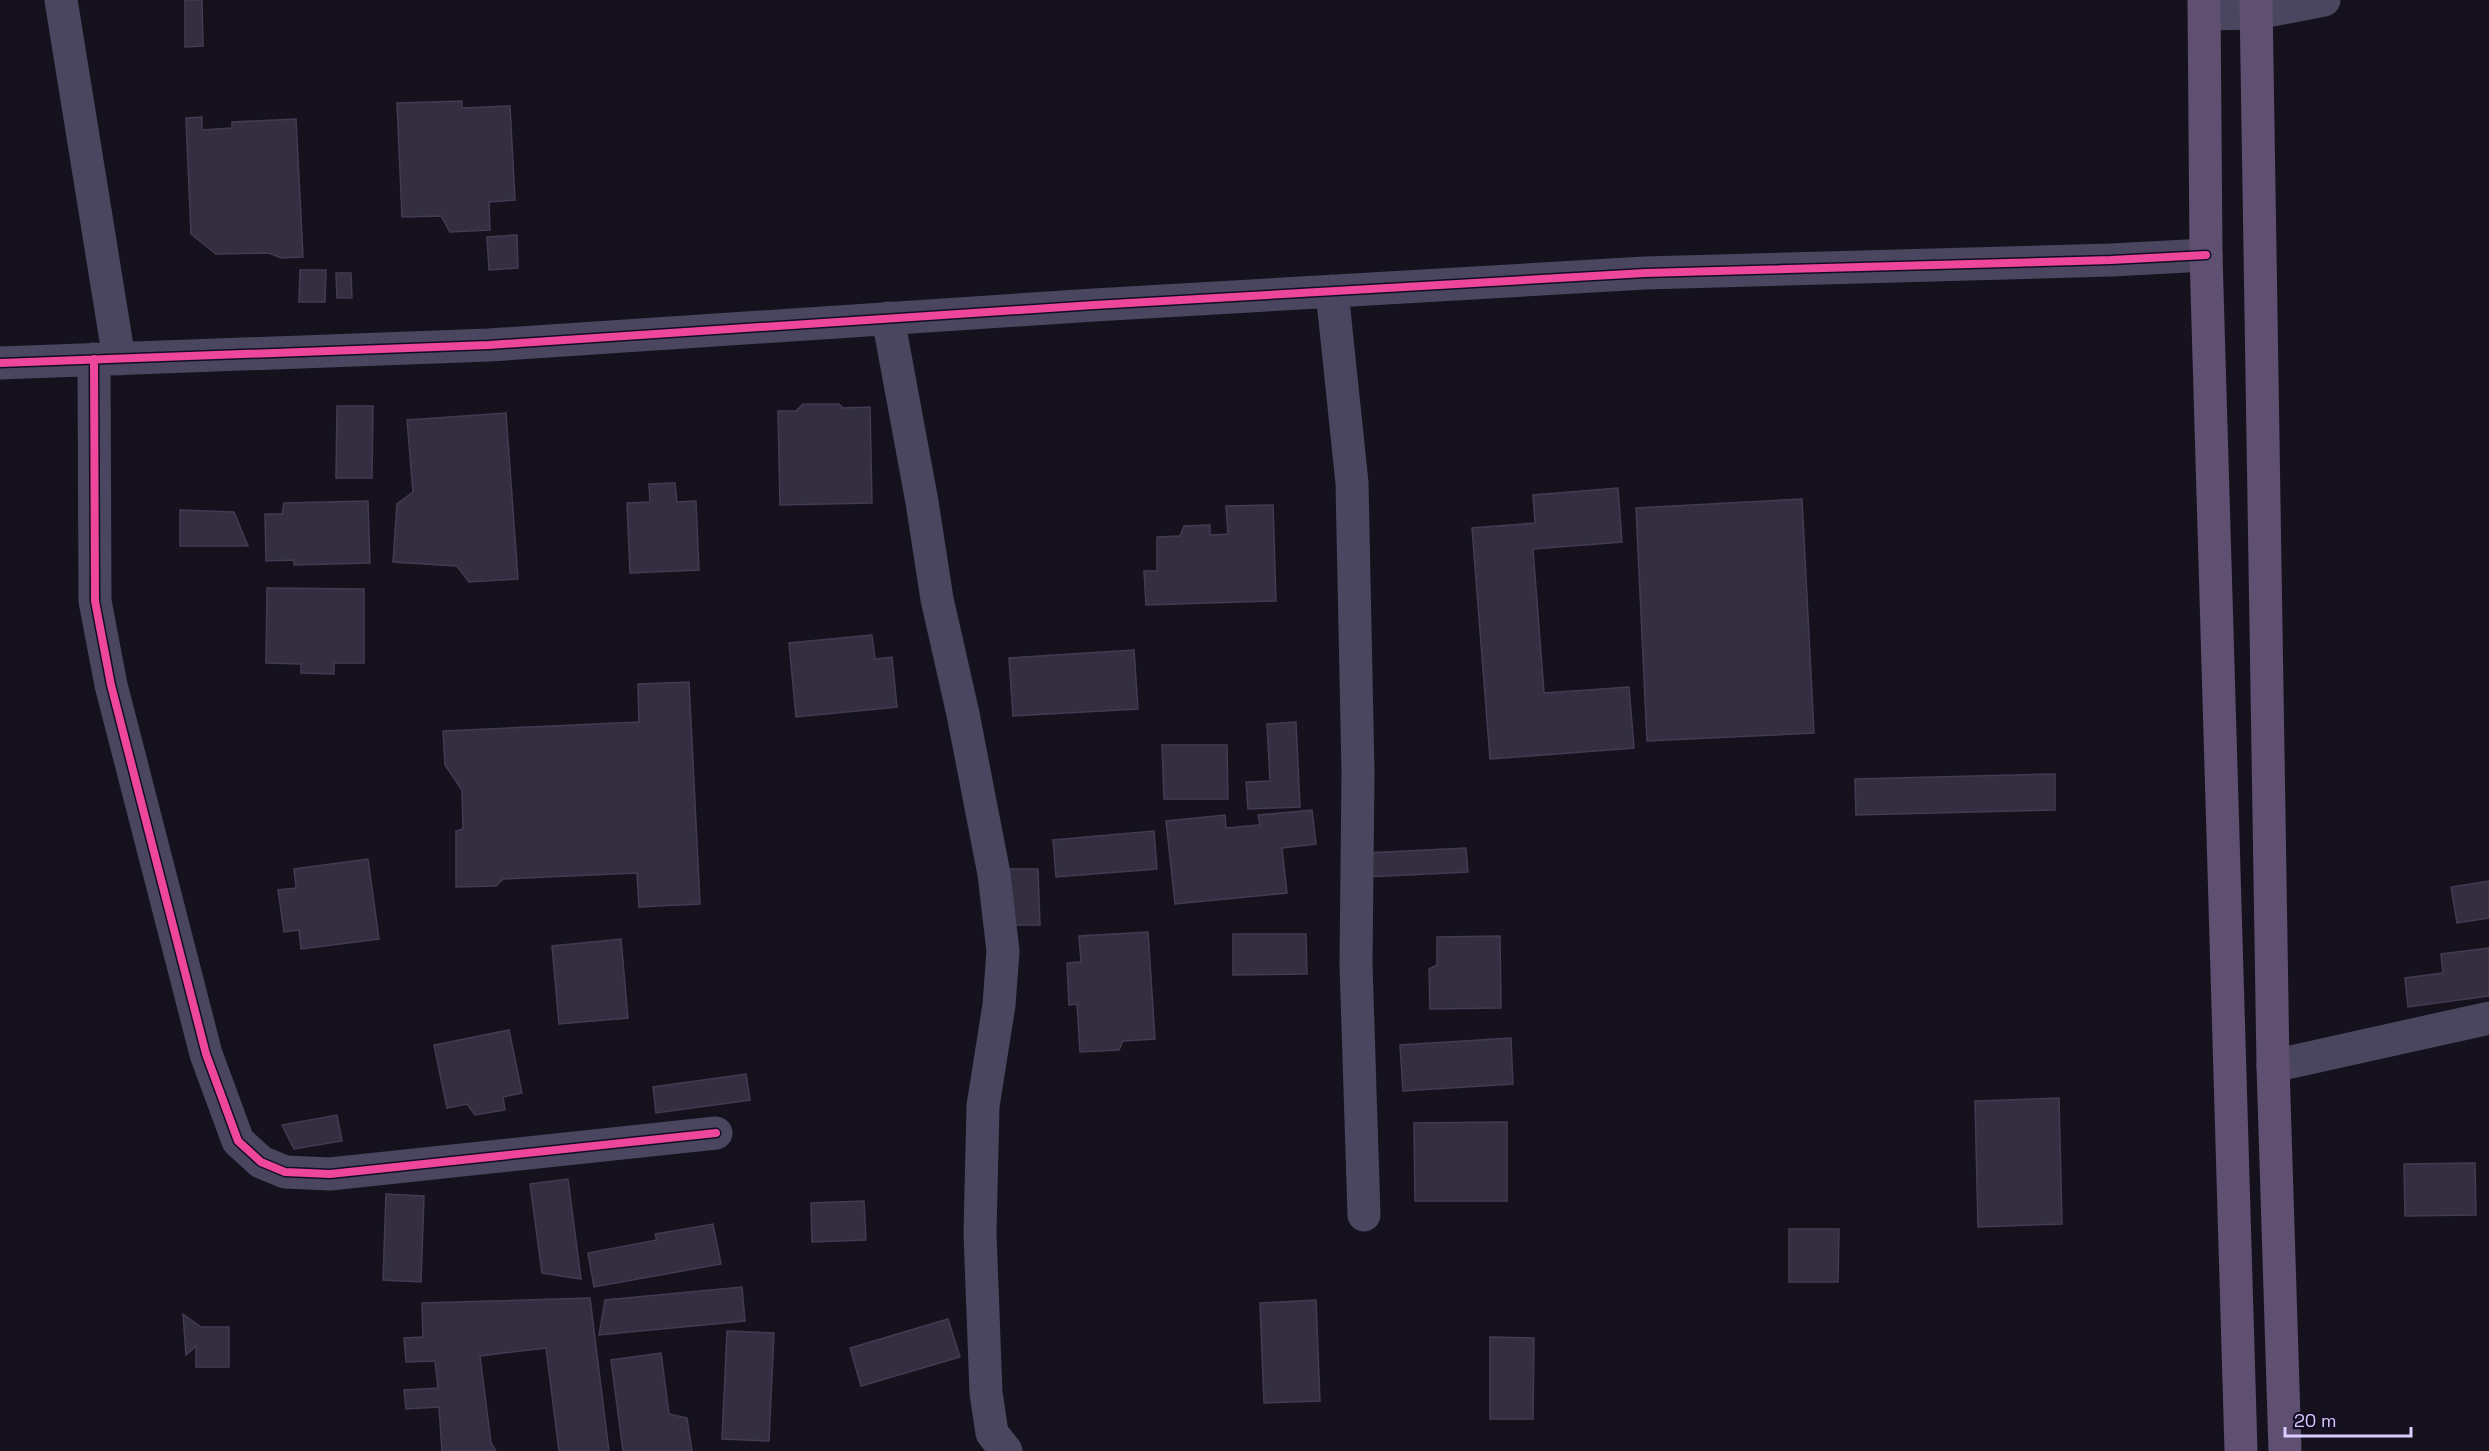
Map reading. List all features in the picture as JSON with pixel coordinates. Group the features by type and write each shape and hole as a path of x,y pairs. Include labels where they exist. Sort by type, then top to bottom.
{"main road":[{"path":"2204,7 2206,255 2241,1451"},
{"path":"2257,7 2273,1066 2285,1451"},
{"path":"2232,1126 2275,1124"}],"street":[{"path":"61,0 107,359 95,601 111,685 206,1054 238,1141 261,1162 285,1172 330,1174 716,1133"},
{"path":"2204,7 2257,7 2324,0"},
{"path":"0,363 489,345 888,318 1645,273 2206,255"},
{"path":"1332,291 1353,494 1358,773 1356,964 1364,1215"},
{"path":"888,318 922,502 937,599 963,714 994,873 1003,951 999,1005 983,1106 980,1233 986,1393 992,1433 1006,1451"},
{"path":"2273,1066 2489,1018"}],"building":[{"path":"185,0 202,0 203,46 185,47"},
{"path":"462,101 462,108 510,106 515,200 489,202 490,230 450,232 441,216 402,217 397,103"},
{"path":"202,117 202,130 232,128 232,122 296,119 303,257 281,258 269,253 216,254 191,234 186,118"},
{"path":"517,235 518,268 489,270 487,237"},
{"path":"300,270 326,270 325,302 299,302"},
{"path":"336,273 351,273 352,298 337,298"},
{"path":"803,404 839,404 843,408 870,407 872,503 780,505 778,411 796,411"},
{"path":"337,406 373,406 372,478 336,478"},
{"path":"506,413 518,579 469,582 457,566 393,562 397,504 413,492 407,420"},
{"path":"675,483 677,502 696,501 699,570 630,573 627,503 650,502 649,484"},
{"path":"1618,488 1622,542 1533,549 1544,693 1629,687 1634,748 1490,759 1472,528 1535,523 1533,495"},
{"path":"1802,499 1814,733 1647,741 1636,508"},
{"path":"368,501 370,563 294,565 294,560 266,561 265,514 282,514 284,503"},
{"path":"1273,505 1276,601 1146,605 1144,571 1157,571 1157,537 1180,536 1184,526 1210,525 1210,535 1228,534 1226,506"},
{"path":"180,510 234,512 248,546 180,546"},
{"path":"267,588 364,589 364,663 334,663 334,674 301,673 301,664 266,663"},
{"path":"872,635 875,659 892,657 897,707 796,717 789,643"},
{"path":"1134,650 1138,709 1013,716 1009,658"},
{"path":"689,682 700,904 639,907 637,873 503,879 496,886 456,887 456,831 463,829 462,790 445,765 443,731 639,722 638,684"},
{"path":"1296,722 1300,807 1248,809 1246,782 1270,781 1267,724"},
{"path":"1162,745 1227,745 1228,799 1164,799"},
{"path":"2055,774 2055,810 1856,815 1855,779"},
{"path":"1312,810 1316,844 1282,848 1287,893 1175,904 1166,821 1225,815 1226,828 1260,825 1258,815"},
{"path":"1154,831 1157,869 1056,877 1053,840"},
{"path":"1466,848 1468,872 1366,877 1365,853"},
{"path":"368,859 379,939 301,949 299,930 284,932 278,890 296,888 294,869"},
{"path":"1002,869 1038,869 1040,925 1004,925"},
{"path":"2489,881 2489,918 2457,923 2451,887"},
{"path":"1148,932 1155,1039 1123,1041 1119,1050 1080,1052 1077,1004 1069,1005 1067,963 1081,962 1079,936"},
{"path":"1233,934 1306,934 1307,974 1233,975"},
{"path":"1500,936 1501,1008 1430,1009 1429,969 1437,965 1437,937"},
{"path":"621,939 628,1018 559,1024 552,946"},
{"path":"2489,948 2489,996 2408,1007 2405,978 2443,973 2441,954"},
{"path":"509,1030 522,1093 503,1097 505,1110 475,1115 467,1104 447,1108 434,1045"},
{"path":"1511,1038 1513,1084 1403,1091 1400,1045"},
{"path":"746,1074 750,1100 656,1113 653,1087"},
{"path":"2059,1098 2062,1224 1978,1227 1975,1101"},
{"path":"337,1115 342,1141 294,1149 282,1125"},
{"path":"1507,1122 1507,1201 1415,1201 1414,1123"},
{"path":"2475,1163 2476,1215 2405,1216 2404,1164"},
{"path":"568,1179 581,1279 542,1273 530,1184"},
{"path":"386,1194 424,1196 421,1282 383,1280"},
{"path":"864,1201 866,1240 812,1242 811,1203"},
{"path":"713,1224 721,1264 594,1287 588,1253 657,1240 655,1234"},
{"path":"1789,1229 1839,1229 1838,1282 1789,1282"},
{"path":"742,1287 745,1321 599,1335 605,1300"},
{"path":"590,1298 609,1451 559,1451 546,1348 480,1356 491,1443 496,1451 442,1451 439,1407 406,1409 404,1390 438,1388 435,1361 406,1362 404,1338 423,1337 422,1303"},
{"path":"1316,1300 1320,1401 1264,1403 1260,1303"},
{"path":"183,1314 201,1327 229,1327 229,1367 196,1367 196,1346 186,1355"},
{"path":"948,1319 960,1357 861,1386 850,1348"},
{"path":"727,1331 774,1333 769,1441 722,1439"},
{"path":"1490,1337 1534,1338 1533,1419 1490,1419"},
{"path":"661,1353 669,1414 687,1418 692,1451 623,1451 611,1360"}],"cycle path":[{"path":"0,363 489,345 1094,305 1645,273 2111,260 2206,255"},
{"path":"94,359 95,601 111,685 206,1054 238,1141 261,1162 285,1172 330,1174 716,1133"}]}
